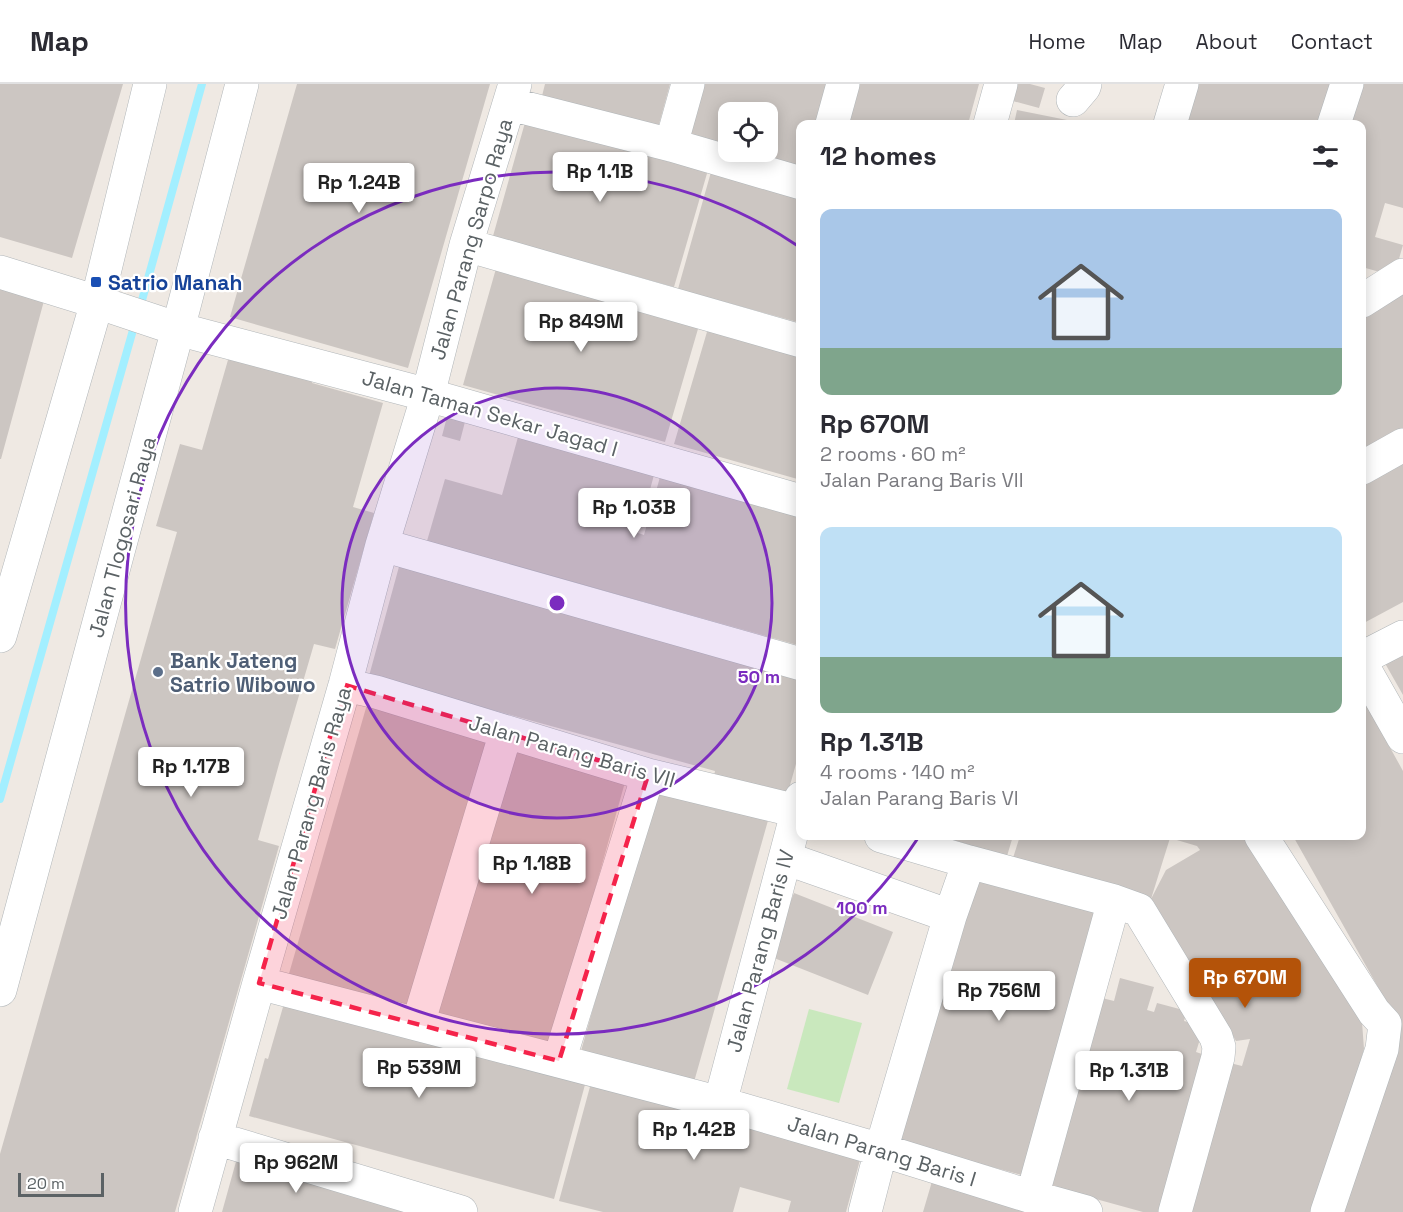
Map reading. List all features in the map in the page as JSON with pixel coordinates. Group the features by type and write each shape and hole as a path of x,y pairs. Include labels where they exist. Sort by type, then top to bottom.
{"street":[{"path":"0,636 105,304 150,84"},
{"name":"Jalan Tlogosari Raya","path":"0,990 173,327 242,84"},
{"path":"671,144 688,84"},
{"path":"832,120 843,84"},
{"path":"991,120 1001,84"},
{"path":"1171,120 1182,84"},
{"path":"1335,120 1347,84"},
{"path":"512,94 796,182"},
{"name":"Jalan Parang Sarpo Raya","path":"428,395 466,245 512,94"},
{"path":"466,245 796,340"},
{"name":"Jalan Taman Sekar Jagad I","path":"0,272 173,327 428,395 796,500"},
{"path":"1366,298 1403,275"},
{"name":"Jalan Parang Baris Raya","path":"195,1212 345,685 382,545 428,395"},
{"path":"1366,466 1403,445"},
{"path":"382,545 796,663"},
{"path":"1366,656 1403,637"},
{"path":"1366,672 1403,737"},
{"name":"Jalan Parang Baris VII","path":"345,685 376,692 648,775 796,806"},
{"path":"418,1024 506,732"},
{"path":"559,1061 648,775"},
{"name":"Jalan Parang Baris IV","path":"720,1103 796,821"},
{"path":"894,840 1139,910 1216,1037 1219,1047 1175,1212"},
{"path":"1264,840 1374,1012 1385,1024 1382,1049 1327,1212"},
{"path":"785,858 950,916"},
{"path":"865,1212 950,916 969,862"},
{"path":"1032,1197 1114,901"},
{"name":"Jalan Parang Baris I","path":"259,983 720,1103 1086,1212"},
{"path":"216,1138 461,1212"}],"highlighted area":[{"path":"345,685 648,775 559,1061 259,983"}],"green space":[{"path":"809,1009 862,1023 839,1103 787,1089"}],"building":[{"path":"0,84 123,84 72,258 0,237"},
{"path":"297,84 490,84 408,368 230,317"},
{"path":"545,84 670,84 658,128 540,104"},
{"path":"702,84 833,84 823,120 796,120 796,174 754,162 778,162 778,102 718,102 718,152 685,143"},
{"path":"855,84 979,84 969,120 845,120"},
{"path":"1013,84 1030,84 1045,88 1039,108 1009,100"},
{"path":"1198,84 1332,84 1322,120 1187,120"},
{"path":"1357,84 1403,84 1403,208 1385,203 1375,237 1403,245 1394,276 1366,268 1366,120 1346,120"},
{"path":"1017,110 1067,120 1015,120"},
{"path":"526,119 708,170 674,287 493,236"},
{"path":"711,172 796,196 796,322 678,289"},
{"path":"497,265 700,322 665,442 463,385"},
{"path":"0,286 45,297 1,459 0,459"},
{"path":"1403,290 1403,431 1366,453 1366,312"},
{"path":"709,325 796,349 796,479 674,444"},
{"path":"230,353 313,376 312,383 383,403 353,507 374,513 335,649 314,644 279,764 258,840 279,846 175,1212 0,1212 0,1154 177,532 156,526 180,444 202,450"},
{"path":"448,413 466,418 460,441 442,436"},
{"path":"518,437 654,475 638,533 644,535 660,477 796,515 796,645 427,541 445,479 502,495"},
{"path":"1403,457 1403,602 1366,622 1366,477"},
{"path":"400,563 796,669 796,764 787,796 714,776 715,771 369,676"},
{"path":"1403,647 1403,695 1382,658"},
{"path":"368,701 493,737 413,1010 288,977"},
{"path":"1366,704 1403,771 1403,1212 1343,1212 1397,1021 1295,840 1366,840"},
{"path":"514,744 627,775 551,1047 437,1015"},
{"path":"656,786 769,817 692,1089 579,1058"},
{"path":"953,840 1012,840 1007,856"},
{"path":"1019,840 1169,840 1151,899 1013,858"},
{"path":"1177,840 1256,840 1362,1022 1364,1049 1317,1212 1186,1212 1230,1063 1242,1066 1250,1039 1236,1041 1151,899 1166,870 1200,850 1197,846"},
{"path":"976,869 1097,902 1022,1175 900,1142"},
{"path":"794,893 893,932 868,995 769,956"},
{"path":"1120,978 1154,987 1147,1010 1154,1012 1157,1003 1187,1011 1184,1021 1204,1026 1196,1052 1205,1055 1161,1212 1143,1212 1045,1185 1098,997 1114,1001"},
{"path":"285,1000 586,1081 554,1199 249,1116 265,1058 268,1059"},
{"path":"591,1083 861,1156 846,1212 788,1212 791,1201 740,1187 733,1212 603,1212 559,1201"},
{"path":"237,1158 430,1212 222,1212"},
{"path":"933,1178 1037,1212 923,1212"}],"waterway":[{"path":"139,311 202,84"},
{"path":"0,799 135,323"}],"place":[{"name":"Satrio Manah","path":"96,282"},
{"name":"Bank Jateng Satrio Wibowo","path":"158,672"}]}
